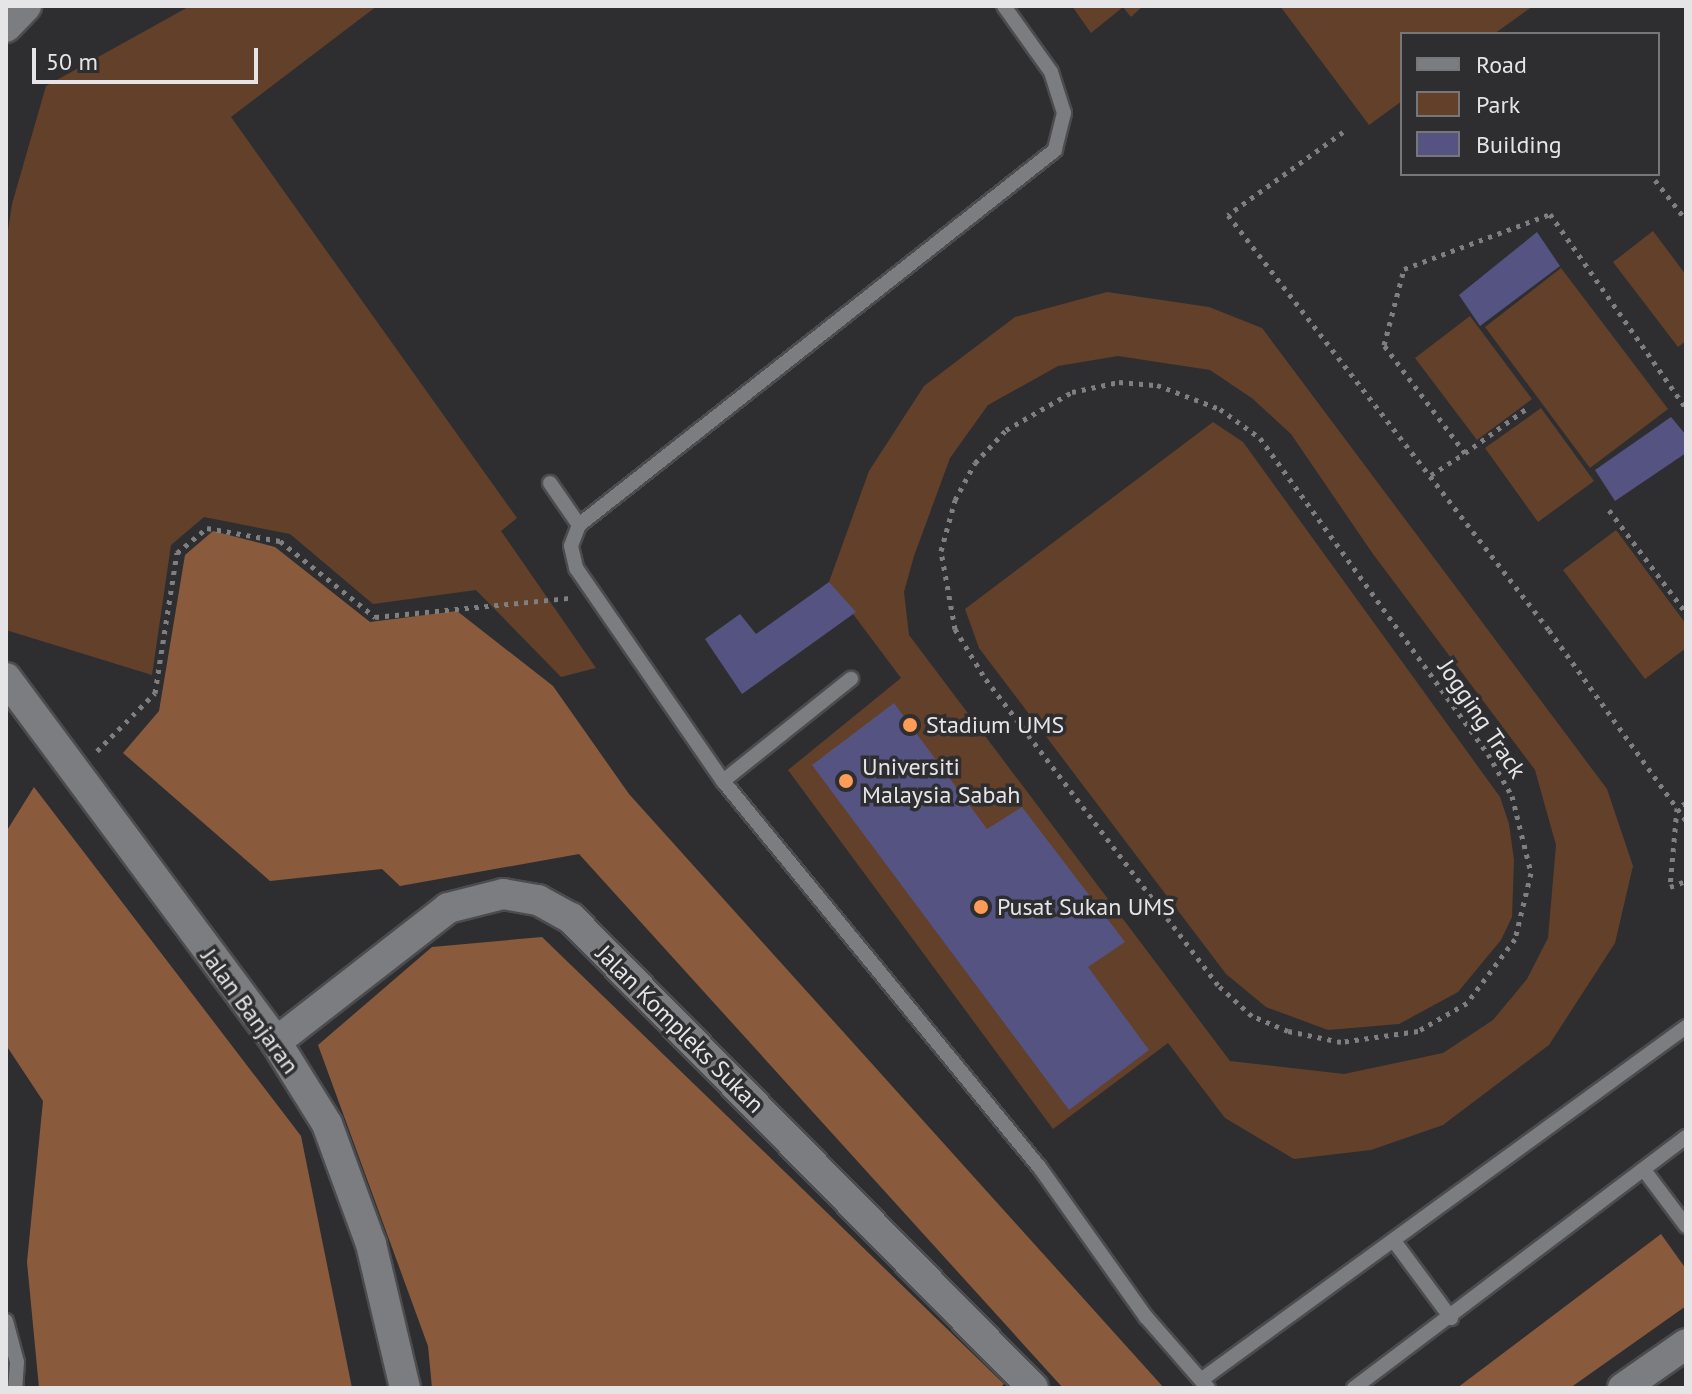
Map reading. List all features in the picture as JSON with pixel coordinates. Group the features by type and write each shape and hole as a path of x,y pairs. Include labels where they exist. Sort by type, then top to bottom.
{"street":[{"path":"6,27 26,6"},
{"name":"Jalan Banjaran","path":"6,678 74,774 276,1042 327,1124 371,1244 405,1388"},
{"name":"Jalan Kompleks Sukan","path":"276,1042 448,908 503,894 538,900 571,918 1028,1386"},
{"path":"1623,1388 1686,1344"}],"lane":[{"path":"1004,6 1051,72 1064,113 1055,150 579,525 571,546 576,568 723,781 1040,1168 1146,1317 1204,1384 1686,1027"},
{"path":"550,483 579,525"},
{"path":"723,781 851,679"},
{"path":"1354,1388 1685,1139"},
{"path":"1644,1170 1686,1226"},
{"path":"1394,1241 1451,1318"},
{"path":"6,1321 17,1362 15,1388"}],"path":[{"path":"1343,132 1228,215 1431,475 1686,821"},
{"path":"1655,180 1686,220"},
{"path":"1465,453 1384,345 1404,269 1550,214 1686,408"},
{"name":"Jogging Track","path":"1119,382 1157,385 1220,409 1260,438 1488,754 1512,796 1531,873 1515,939 1467,1003 1418,1031 1341,1042 1288,1031 1252,1016 1218,985 983,675 955,629 941,551 955,500 975,463 1006,430 1072,392 1119,382"},
{"path":"1431,475 1526,409"},
{"path":"1609,510 1686,613"},
{"path":"74,774 155,693 177,553 207,528 280,541 375,617 596,595"},
{"path":"1677,808 1686,803"},
{"path":"1677,808 1670,887 1686,881"}],"green space":[{"path":"190,6 377,6 231,117 517,518 501,531 596,668 561,677 476,590 373,604 290,534 204,517 171,545 152,675 6,630 6,244 12,204 46,86"},
{"path":"1072,6 1143,6 1131,17 1123,7 1091,33"},
{"path":"1280,6 1533,6 1497,32 1400,32 1400,102 1369,125"},
{"path":"1653,231 1686,275 1686,341 1678,347 1613,262"},
{"path":"1561,268 1668,409 1590,468 1485,327"},
{"name":"Stadium UMS","path":"1107,292 1209,307 1262,328 1607,789 1633,866 1615,943 1549,1045 1443,1125 1371,1150 1294,1159 1225,1118 1168,1043 1053,1129 788,770 901,678 829,582 869,471 924,386 1015,317","holes":["1118,356 1210,370 1253,399 1291,434 1373,554 1535,770 1556,845 1548,938 1527,979 1493,1020 1443,1053 1344,1074 1230,1061 909,635 904,592 914,556 950,458 988,405 1058,366"]},
{"path":"1470,316 1532,399 1477,440 1415,358"},
{"path":"1541,408 1594,481 1538,522 1485,448"},
{"path":"1213,422 1243,442 1500,797 1509,824 1514,860 1512,917 1501,940 1458,992 1399,1024 1328,1030 1266,1007 1226,974 979,648 965,609"},
{"path":"1616,530 1686,624 1686,648 1645,679 1563,570"}],"shaded area":[{"path":"213,531 275,547 370,622 457,611 553,686 629,794 1164,1388 1063,1388 579,854 400,886 382,869 270,881 123,753 159,711 185,555"},
{"path":"34,787 301,1136 352,1388 39,1388 27,1262 43,1101 6,1045 6,832"},
{"path":"542,937 1004,1384 1000,1388 432,1388 428,1346 318,1045 432,947"},
{"path":"1661,1234 1686,1269 1686,1306 1570,1388 1457,1388"}],"building":[{"path":"1537,232 1560,266 1480,326 1459,295"},
{"path":"1671,417 1686,435 1686,453 1615,501 1595,470"},
{"path":"829,582 856,612 742,694 705,639 740,614 756,634"},
{"name":"Pusat Sukan UMS","path":"894,703 987,829 1022,807 1125,942 1088,967 1149,1050 1069,1110 812,765"}],"place":[{"name":"Stadium UMS","path":"910,725"},
{"name":"Universiti Malaysia Sabah","path":"846,781"},
{"name":"Pusat Sukan UMS","path":"981,907"}]}
